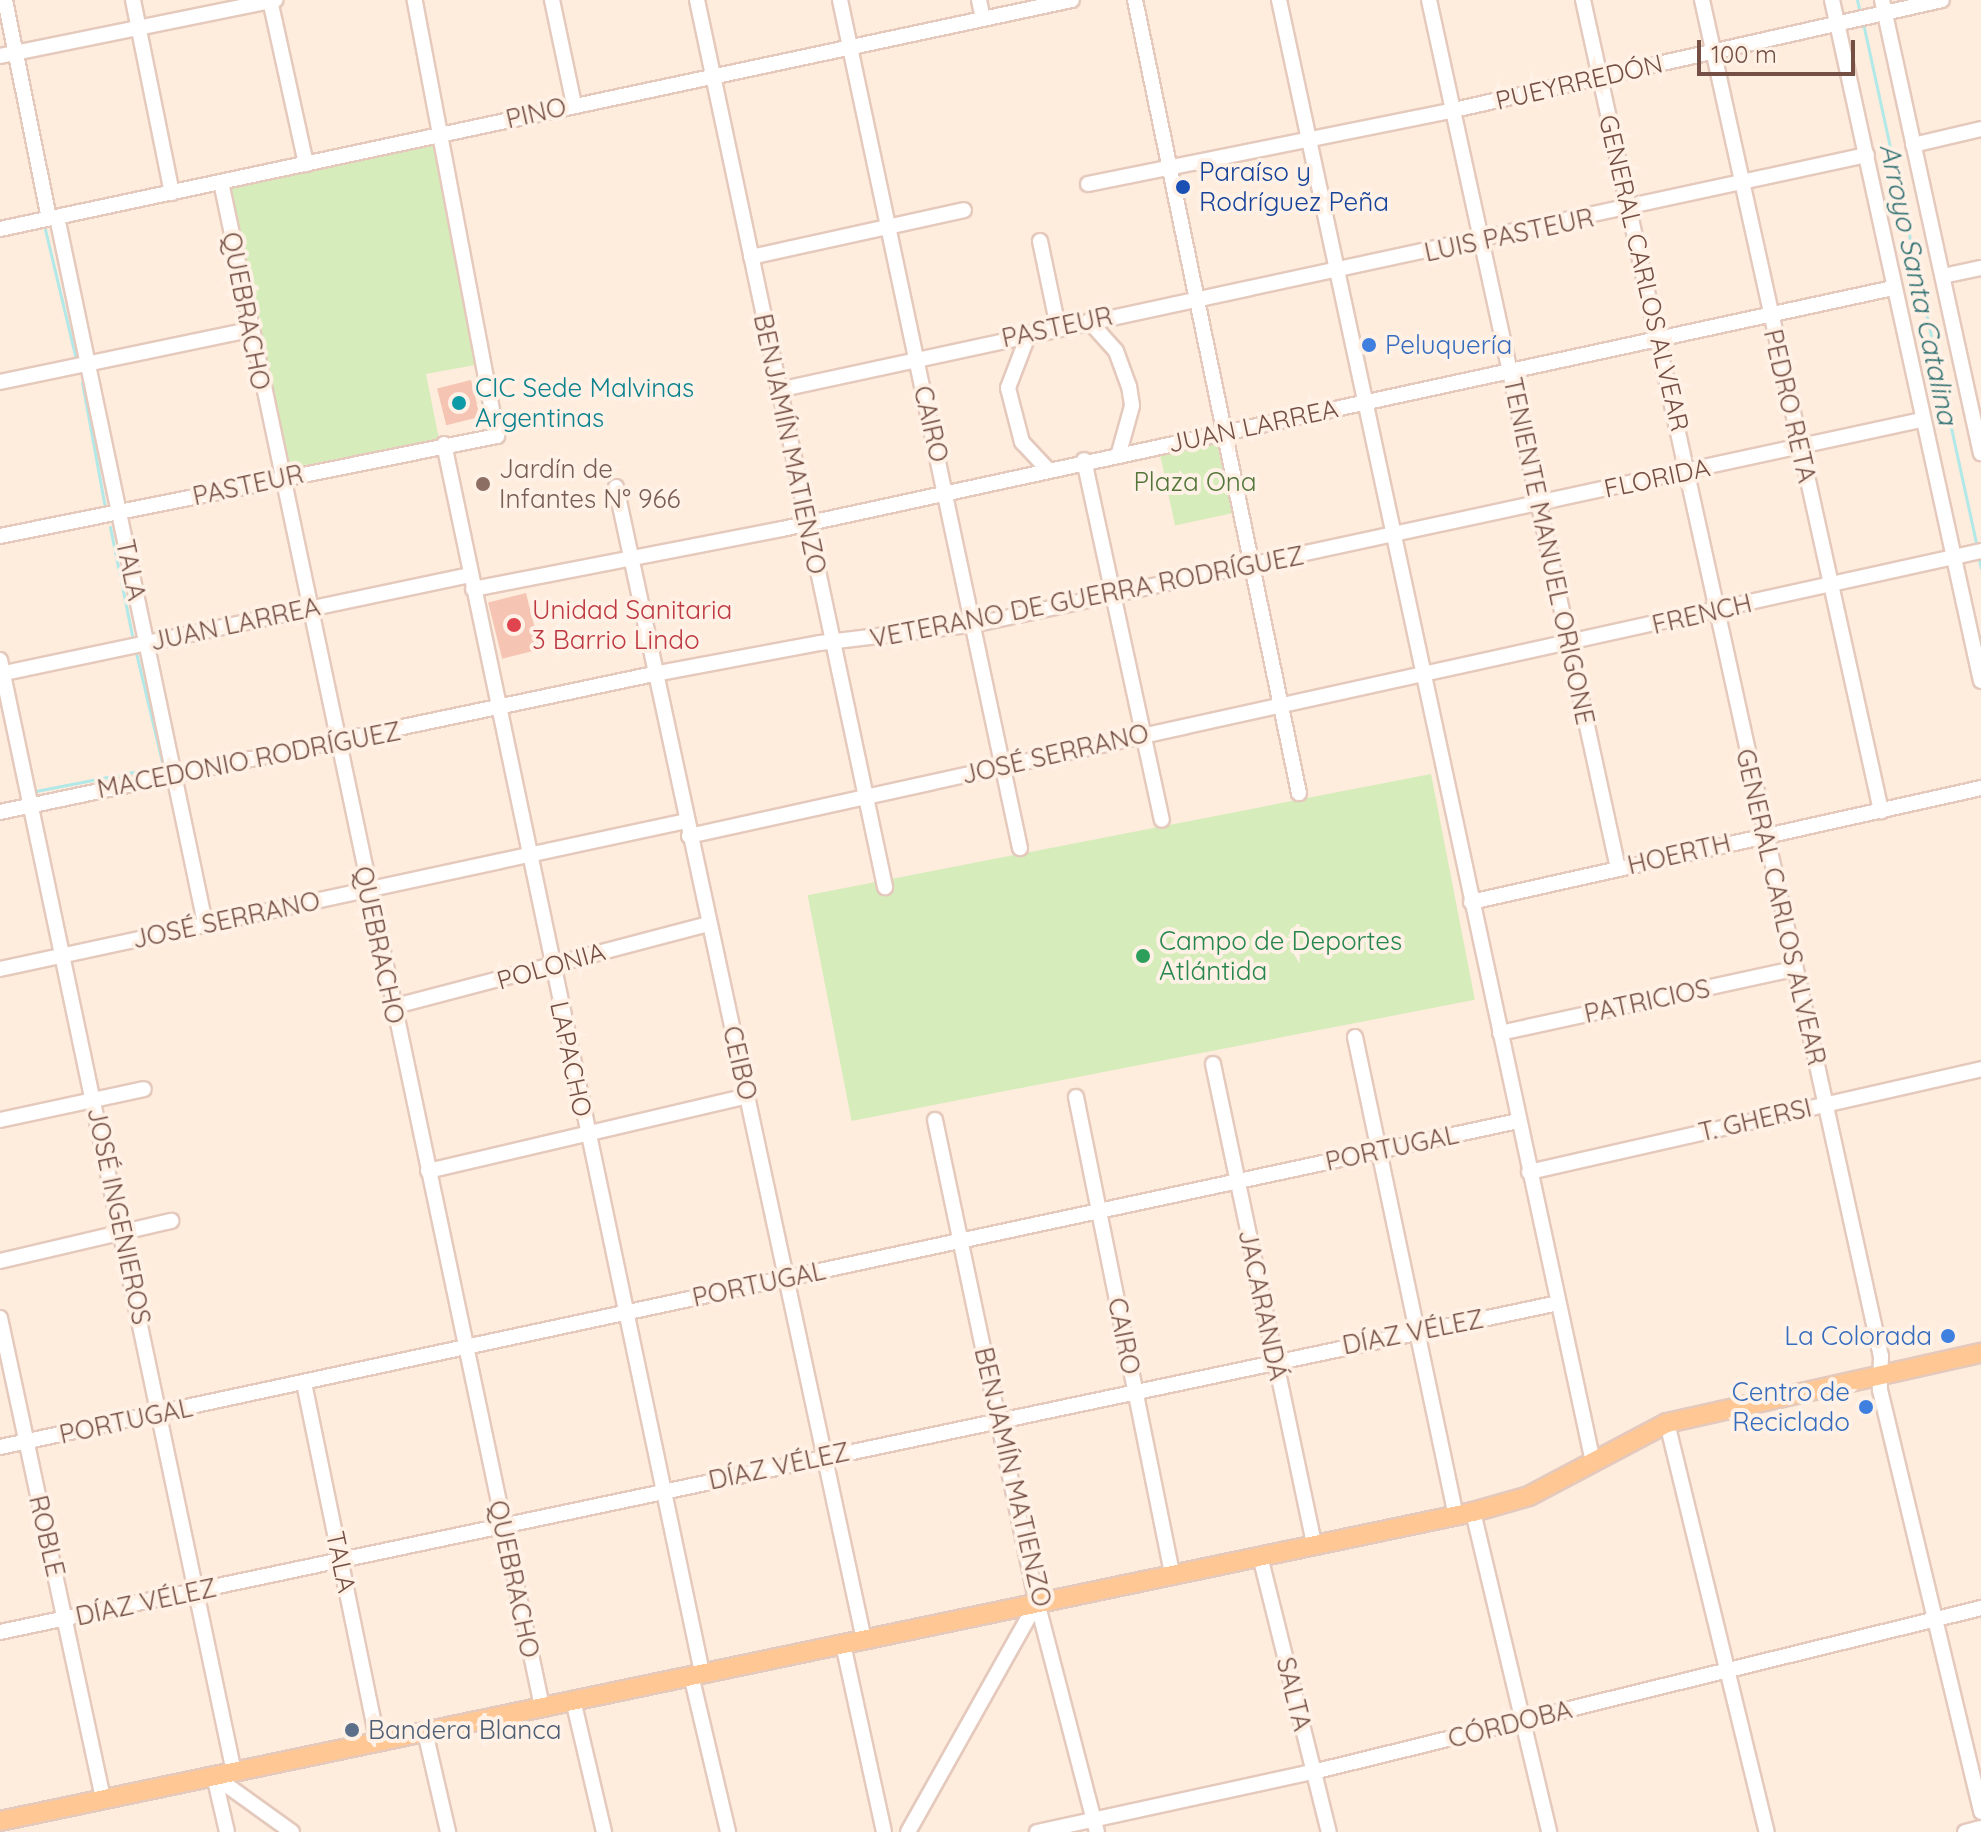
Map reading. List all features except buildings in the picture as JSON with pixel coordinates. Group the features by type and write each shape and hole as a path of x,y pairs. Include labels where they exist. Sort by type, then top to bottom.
{"main road":[{"path":"3,1824 214,1776 1464,1514 1529,1496 1592,1458 1667,1423 1880,1373 1981,1353"}],"street":[{"name":"TALA","path":"5,0 87,365 205,923"},
{"path":"133,0 172,193"},
{"path":"0,56 272,0 306,164"},
{"path":"415,0 444,134"},
{"path":"552,0 574,104"},
{"name":"BENJAMÍN MATIENZO","path":"697,0 885,887"},
{"name":"CAIRO","path":"840,0 916,358 977,624 1020,848"},
{"path":"979,0 983,19"},
{"name":"PINO","path":"0,229 1072,0"},
{"path":"1135,0 1299,793"},
{"path":"1281,0 1363,403 1592,1458"},
{"name":"TENIENTE MANUEL ORIGONE","path":"1429,0 1618,868"},
{"name":"GENERAL CARLOS ALVEAR","path":"1583,0 1688,472 1763,834 1826,1104 1934,1619 1981,1812"},
{"name":"PEDRO RETA","path":"1702,0 1881,811"},
{"path":"1832,0 1842,23 1921,420 1968,553 1981,681"},
{"name":"PUEYRREDÓN","path":"1088,184 1454,110 1842,23 1881,10 1942,0"},
{"path":"1881,10 1976,408 1981,453"},
{"path":"1913,145 1981,129"},
{"name":"PASTEUR","path":"0,536 444,444 497,436 452,214 444,134"},
{"name":"LUIS PASTEUR","path":"1337,272 1867,155"},
{"name":"QUEBRACHO","path":"221,182 248,330 335,744 542,1707"},
{"path":"751,257 964,210"},
{"path":"1040,241 1058,327"},
{"path":"1943,276 1981,268"},
{"name":"PASTEUR","path":"778,390 1029,333 1337,272"},
{"name":"JUAN LARREA","path":"1,669 308,609 631,559 1893,288"},
{"path":"1089,321 1116,351 1129,386 1132,406 1119,453"},
{"path":"0,382 248,330"},
{"path":"1029,333 1008,388 1022,442 1046,468"},
{"name":"FLORIDA","path":"1393,535 1921,420"},
{"name":"LAPACHO","path":"444,444 528,857 626,1312 728,1832"},
{"path":"1084,460 1162,820"},
{"name":"CEIBO","path":"616,487 864,1640"},
{"name":"VETERANO DE GUERRA RODRÍGUEZ","path":"498,709 654,674 977,624 1393,535"},
{"name":"FRENCH","path":"1422,675 1968,553"},
{"name":"JOSÉ INGENIEROS","path":"1,669 95,1101 234,1772"},
{"name":"JOSÉ SERRANO","path":"0,969 205,923 528,857 866,796 1422,675"},
{"name":"MACEDONIO RODRÍGUEZ","path":"0,812 498,709"},
{"name":"HOERTH","path":"1471,902 1763,834 1981,788"},
{"name":"POLONIA","path":"392,1007 552,969 709,924"},
{"name":"PATRICIOS","path":"1500,1033 1794,969"},
{"path":"1355,1037 1415,1333 1523,1721 1549,1832"},
{"name":"JACARANDÁ","path":"1213,1064 1314,1545"},
{"name":"T. GHERSI","path":"1529,1172 1981,1069"},
{"path":"0,1120 144,1089"},
{"path":"428,1171 747,1096"},
{"name":"CAIRO","path":"1076,1097 1172,1574"},
{"name":"BENJAMÍN MATIENZO","path":"935,1120 1037,1602 1095,1827"},
{"name":"PORTUGAL","path":"0,1447 464,1350 626,1312 1518,1121"},
{"path":"0,1261 171,1221"},
{"name":"DÍAZ VÉLEZ","path":"0,1632 502,1527 1274,1359 1559,1303"},
{"name":"ROBLE","path":"0,1318 103,1800"},
{"name":"TALA","path":"304,1383 378,1742"},
{"path":"1667,1423 1767,1832"},
{"name":"SALTA","path":"1260,1556 1329,1832"},
{"path":"908,1832 1037,1602"},
{"name":"CÓRDOBA","path":"1037,1832 1095,1827 1981,1608"},
{"path":"843,1644 884,1832"},
{"path":"573,1700 604,1832"},
{"path":"425,1732 448,1832"},
{"path":"214,1776 227,1832"},
{"path":"214,1776 292,1832"},
{"path":"1965,1832 1981,1828"}],"green space":[{"path":"433,143 475,365 426,374 439,439 290,468 283,461 227,189"},
{"name":"Plaza Ona","path":"1216,439 1232,513 1175,525 1159,451"},
{"name":"Campo de Deportes Atlántida","path":"1431,774 1475,1000 852,1121 808,895"}],"waterway":[{"name":"Arroyo Santa Catalina","path":"1857,0 1860,12"},
{"name":"Arroyo Santa Catalina","path":"1863,23 1977,547"},
{"path":"44,225 75,355"},
{"path":"82,382 105,507"},
{"path":"110,527 133,640"},
{"name":"Arroyo Santa Catalina","path":"1978,555 1981,568"},
{"path":"36,791 163,766 136,653"}],"place":[{"name":"Paraíso y Rodríguez Peña","path":"1183,187"},
{"name":"Peluquería","path":"1369,345"},
{"name":"CIC Sede Malvinas Argentinas","path":"459,403"},
{"name":"Jardín de Infantes N° 966","path":"483,484"},
{"name":"Unidad Sanitaria 3 Barrio Lindo","path":"514,625"},
{"name":"Campo de Deportes Atlántida","path":"1143,956"},
{"name":"La Colorada","path":"1948,1336"},
{"name":"Centro de Reciclado","path":"1866,1407"},
{"name":"Bandera Blanca","path":"352,1730"}]}
